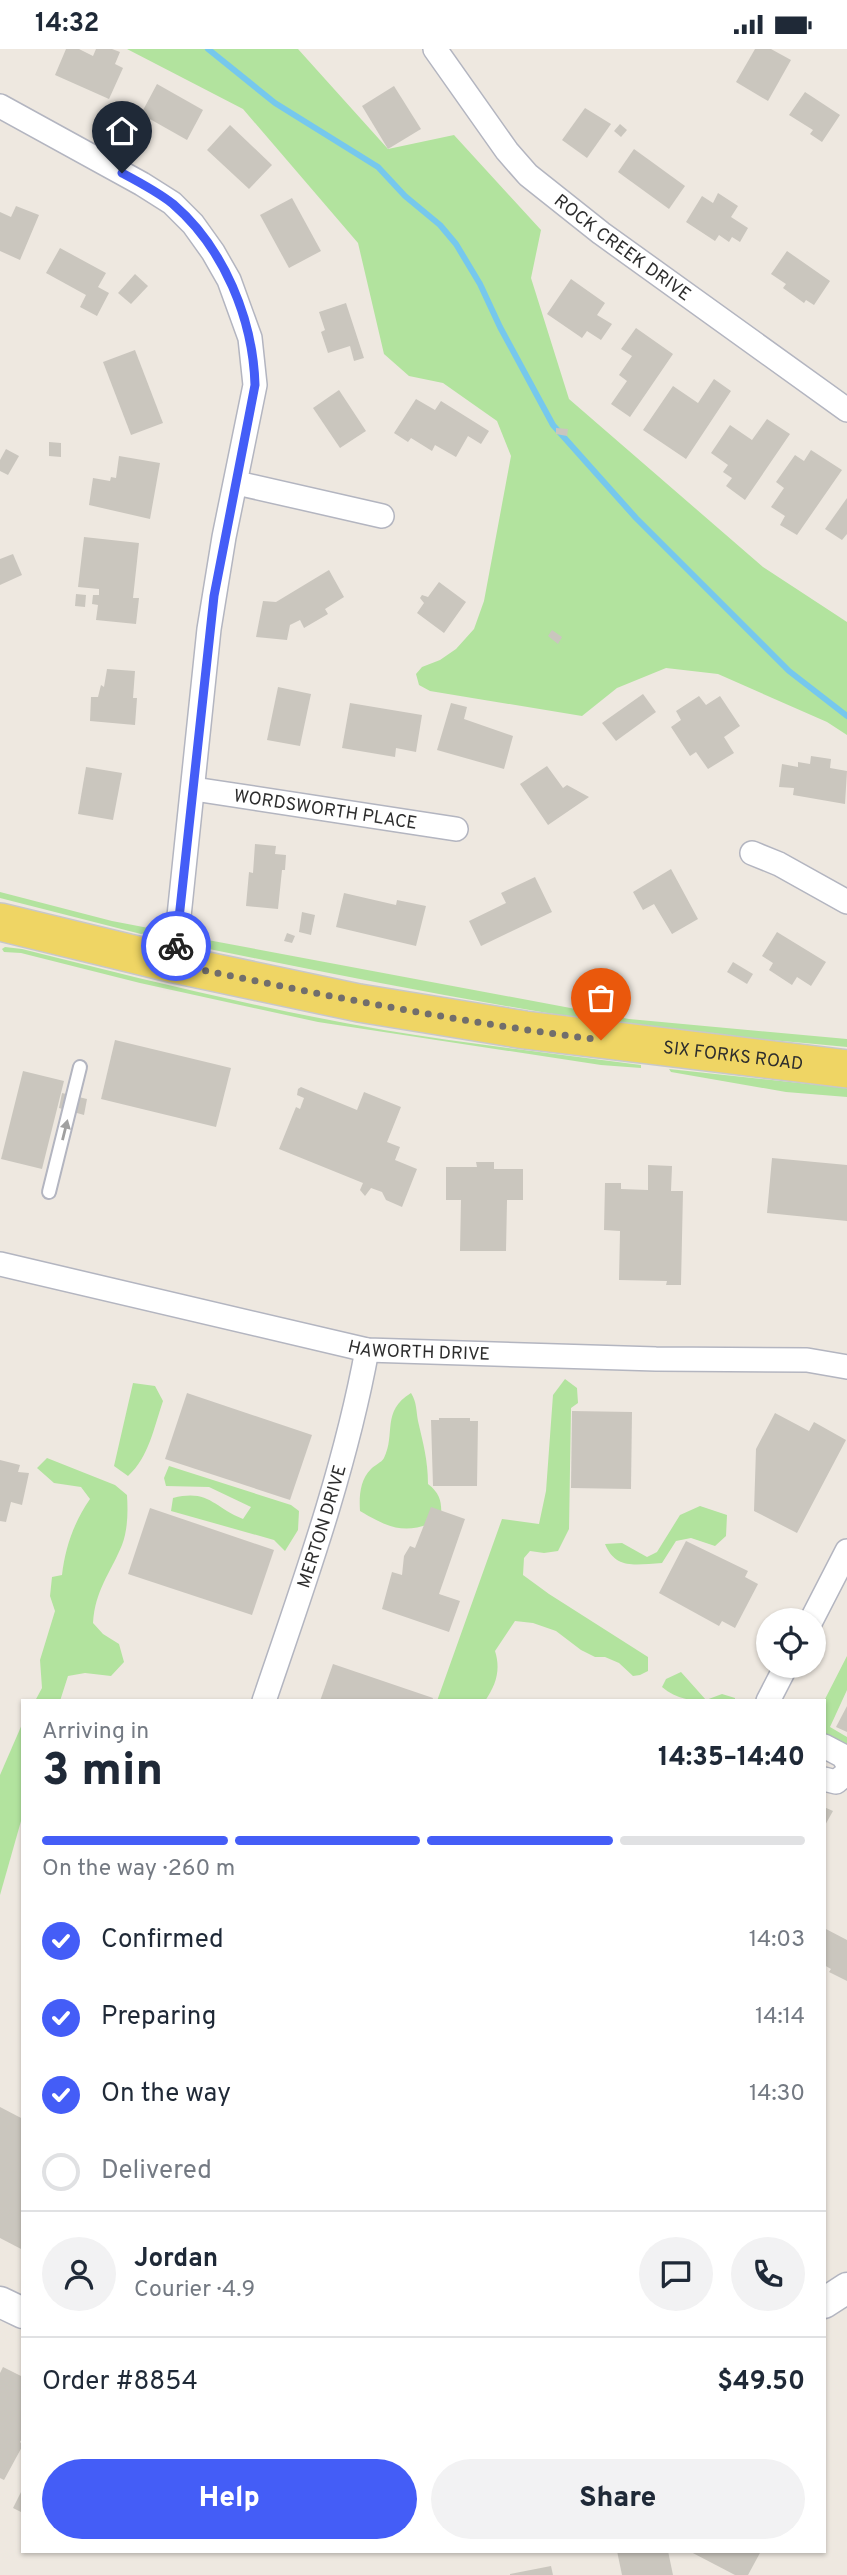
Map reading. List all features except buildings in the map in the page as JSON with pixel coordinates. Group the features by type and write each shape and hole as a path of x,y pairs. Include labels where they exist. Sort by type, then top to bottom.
{"main road":[{"name":"SIX FORKS ROAD","path":"0,922 174,964 359,1003 525,1030 847,1069"}],"street":[{"name":"ROCK CREEK DRIVE","path":"435,49 507,151 528,175 612,241 847,410"},
{"path":"0,106 172,203 193,224 213,252 229,280 250,338 255,385 209,629 174,964"},
{"path":"237,483 382,516"},
{"name":"WORDSWORTH PLACE","path":"194,789 456,829"},
{"path":"752,853 779,864 847,902"},
{"name":"HAWORTH DRIVE","path":"0,1264 367,1350 656,1359 807,1360 847,1367"},
{"name":"MERTON DRIVE","path":"265,1699 331,1497 359,1396 367,1350"},
{"path":"818,1608 847,1551"},
{"path":"769,1699 780,1678"},
{"path":"826,1747 843,1756 847,1763"},
{"path":"826,1779 836,1781 847,1774"},
{"path":"826,2302 847,2288"},
{"path":"0,2302 21,2312"}],"lane":[{"path":"49,1192 80,1067"}],"green space":[{"path":"127,49 298,49 388,149 454,135 541,230 531,278 569,399 763,567 847,622 847,735 827,722 718,674 666,668 617,688 582,716 430,691 419,685 416,674 422,667 440,660 456,649 474,629 484,601 511,456 497,421 443,383 409,376 384,354 358,243 243,109"},
{"path":"0,892 112,921 159,930 141,934 0,898"},
{"path":"197,938 629,1019 847,1039 847,1047 584,1019 209,949 200,944"},
{"path":"5,947 338,1022 448,1040 641,1065 641,1068 601,1065 318,1022 140,983 21,953 4,952 2,949"},
{"path":"669,1069 847,1088 847,1097 786,1092 671,1072"},
{"path":"565,1379 577,1388 578,1403 571,1408 569,1529 558,1551 530,1551 524,1558 523,1575 648,1657 648,1671 633,1676 619,1663 581,1650 556,1631 533,1623 515,1621 495,1651 498,1665 496,1677 486,1699 438,1699 502,1519 539,1524 546,1491 553,1395"},
{"path":"133,1383 155,1386 163,1401 146,1451 128,1476 114,1466"},
{"path":"411,1393 425,1452 428,1484 440,1499 441,1519 409,1529 381,1523 360,1511 360,1494 367,1473 384,1458 396,1407"},
{"path":"47,1458 115,1485 127,1495 124,1539 100,1591 93,1623 103,1634 119,1644 124,1662 111,1676 85,1673 68,1676 61,1699 36,1699 42,1688 40,1660 55,1611 50,1596 52,1577 62,1575 71,1535 90,1499 81,1487 54,1483 37,1468"},
{"path":"169,1466 291,1505 299,1511 298,1530 285,1551 274,1540 171,1511 173,1498 185,1496 203,1498 243,1519 251,1507 209,1487 166,1486 164,1478"},
{"path":"700,1506 727,1515 726,1536 715,1546 691,1538 676,1541 662,1563 636,1565 615,1559 605,1544 622,1543 647,1557 657,1552 680,1515"},
{"path":"847,1656 847,1690 830,1727 847,1737 847,1751 826,1739 825,1699"},
{"path":"681,1672 705,1699 687,1699 670,1693 662,1687 666,1679"},
{"path":"722,1694 735,1699 709,1699"},
{"path":"21,1727 21,1821 0,1895 0,1775"}],"waterway":[{"path":"208,49 275,103 378,167 405,196 440,225 456,244 480,284 553,425 636,518 789,671 847,716"}],"way so far":[{"path":"176,946 174,964 359,1003 601,1040"}],"route":[{"path":"122,173 172,203 193,224 213,252 229,280 241,310 250,338 254,364 255,385 209,629 176,946"}]}
